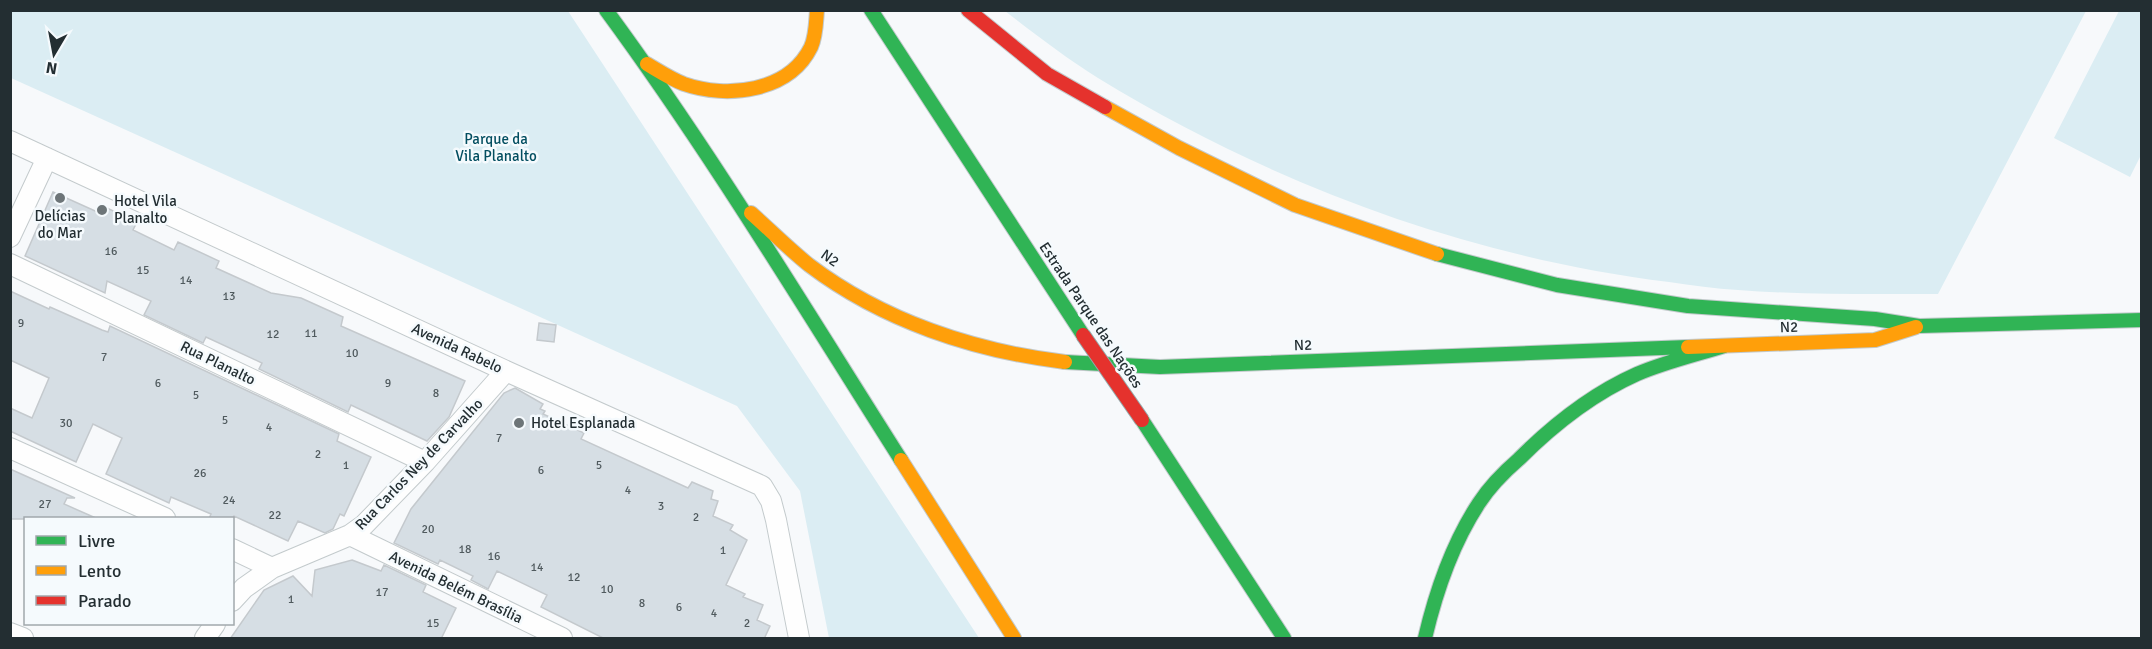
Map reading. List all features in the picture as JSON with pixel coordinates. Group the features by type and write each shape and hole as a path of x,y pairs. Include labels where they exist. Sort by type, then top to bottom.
{"main road":[{"path":"606,10 645,63 734,198 1014,639"},
{"path":"645,63 686,84 728,92 765,87 794,71 810,48 816,29 817,10"},
{"name":"Estrada Parque das Nações","path":"871,10 1284,639"},
{"name":"N2","path":"968,10 1047,74 1179,148 1295,205 1434,253 1557,285 1700,307 1875,319 1919,326 2142,320"},
{"name":"N2","path":"734,198 819,272 896,317 940,335 988,350 1070,363 1160,367 1875,340 1919,326"},
{"path":"1425,639 1433,602 1445,569 1476,506 1494,483 1543,434 1582,403 1637,374 1724,346"},
{"path":"1002,622 1009,639"}],"street":[{"name":"Avenida Rabelo","path":"10,141 506,371 762,486 771,501 776,520 799,639"},
{"path":"10,237 47,158"},
{"name":"Rua Planalto","path":"10,264 425,462"},
{"name":"Rua Carlos Ney de Carvalho","path":"234,599 250,583 272,568 350,535 373,517 506,371"},
{"path":"10,448 161,517"},
{"name":"Avenida Belém Brasília","path":"350,535 562,639"},
{"path":"234,550 272,568"},
{"path":"205,639 214,625"},
{"path":"10,633 23,639"}],"green space":[{"name":"Parque da Vila Planalto","path":"11,10 568,11 979,638 829,638 800,491 737,406 11,78"},
{"path":"1005,11 2086,11 1938,294 1838,294 1704,287 1594,270 1519,254 1445,234 1373,210 1302,183 1164,116 1098,78"},
{"path":"2119,11 2141,11 2141,155 2130,177 2054,138"}],"building":[{"path":"53,192 104,215 107,208 137,222 133,230 174,250 178,242 219,261 216,268 271,293 301,298 343,317 341,326 465,381 449,417 427,441 351,405 348,412 259,369 262,363 206,337 203,343 144,315 151,301 107,281 105,293 25,256"},
{"path":"10,291 102,330 108,332 110,326 339,434 337,441 371,457 344,516 340,514 333,529 325,533 298,521 288,541 234,516 210,517 211,514 171,497 169,503 106,474 122,438 93,424 76,462 10,431 10,408 32,418 49,378 10,360"},
{"path":"539,323 556,325 554,342 537,340"},
{"path":"515,388 543,404 540,409 545,411 543,414 584,433 581,439 688,488 692,482 713,491 711,499 718,501 713,516 733,525 730,530 747,540 726,585 745,594 743,597 763,605 757,620 770,626 764,639 605,639 541,607 547,595 497,571 488,589 471,580 473,576 440,560 438,564 394,543 411,509 504,393"},
{"path":"10,469 75,498 67,498 64,504 93,517 24,517 24,519 10,519"},
{"path":"352,560 381,571 384,565 426,585 423,592 456,608 441,639 230,639 264,590 293,576 312,596 315,570"}],"traffic: fast":[{"path":"606,10 721,176 901,460"},
{"path":"871,10 1083,335"},
{"path":"1437,254 1557,285 1688,306 1875,319 1919,326 2142,320"},
{"path":"1425,638 1434,603 1453,551 1483,497 1503,474 1560,422 1604,391 1637,374 1724,346"},
{"path":"1065,362 1160,367 1688,347"},
{"path":"1142,420 1284,638"}],"traffic: slow":[{"path":"647,64 679,82 701,89 737,91 755,88 788,74 801,62 813,43 817,10"},
{"path":"1105,107 1179,148 1295,205 1437,254"},
{"path":"751,213 809,265 867,302 931,330 964,341 997,350 1065,362"},
{"path":"1688,347 1875,340 1916,327"},
{"path":"901,460 1014,638"}],"traffic: jam":[{"path":"968,10 1047,74 1105,107"},
{"path":"1083,335 1142,420"}],"place":[{"name":"Delícias do Mar","path":"60,198"},
{"name":"Hotel Vila Planalto","path":"102,210"},
{"name":"Hotel Esplanada","path":"519,423"}]}
